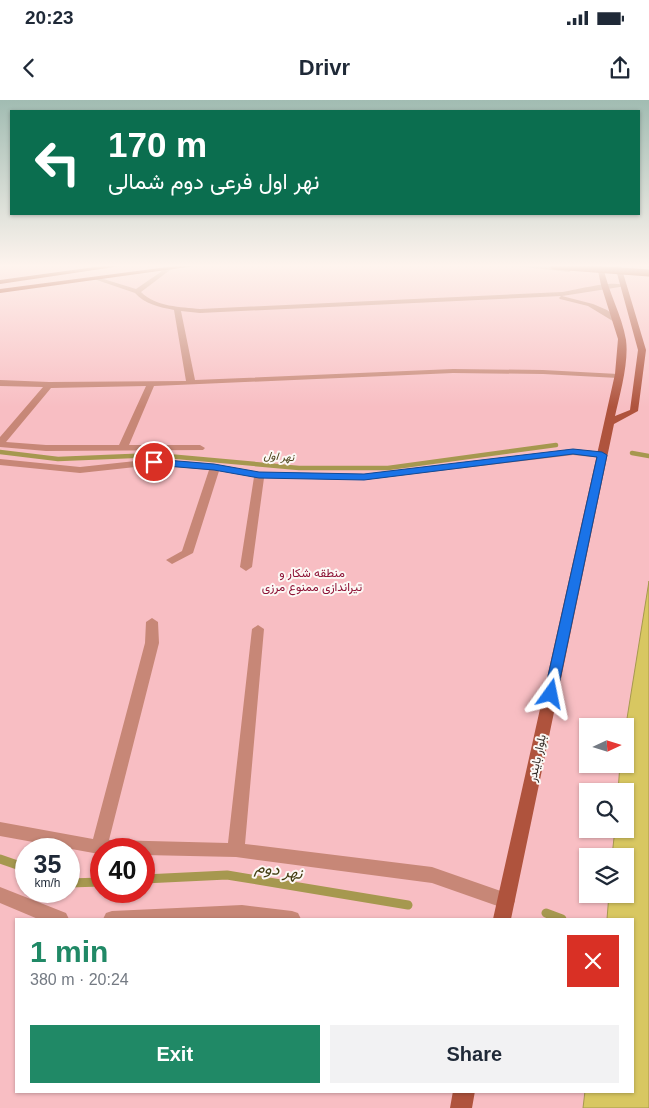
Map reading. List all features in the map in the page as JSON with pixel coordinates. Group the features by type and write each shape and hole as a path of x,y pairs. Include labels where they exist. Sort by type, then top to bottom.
{"street":[{"path":"178,313 191,383"},
{"path":"607,313 616,321"},
{"name":"بلوار بایندر","path":"502,918 602,455 611,422 623,342 613,313"},
{"path":"611,422 634,411 642,350 631,313"},
{"path":"0,383 49,385 191,383 453,371 544,372 618,376"},
{"path":"123,448 151,384"},
{"path":"0,444 49,385"},
{"path":"0,444 46,448 200,448"},
{"path":"0,462 80,470 154,462 214,467 259,475 364,477 573,452 602,455"},
{"path":"172,560 187,553 214,467"},
{"path":"246,567 259,475"},
{"path":"101,838 152,643 152,622"},
{"path":"236,850 258,629"},
{"path":"0,829 90,845"},
{"path":"155,848 236,850 432,875 506,900"},
{"path":"0,895 58,918"},
{"path":"134,918 242,913 284,918"},
{"path":"461,1108 464,1093"}],"green space":[{"name":"منطقه شکار و تیراندازی ممنوع مرزی","path":"0,313 649,313 649,1108 0,1108"}],"shaded area":[{"path":"649,581 649,1108 583,1108 585,1093 634,1093 634,918 607,918 608,903 634,903 634,848 613,848 614,838 634,838 634,783 619,783 619,773 634,773 634,718 627,718"}],"waterway":[{"name":"نهر اول","path":"0,452 58,459 156,455 299,468 388,468 556,445"},
{"path":"632,453 649,456"},
{"name":"نهر دوم","path":"0,859 15,864"},
{"name":"نهر دوم","path":"155,878 227,875 408,905"},
{"name":"نهر دوم","path":"80,883 90,882"},
{"path":"546,913 559,918"}],"route":[{"path":"154,462 214,467 259,475 364,477 573,452 602,455 551,694"}]}
